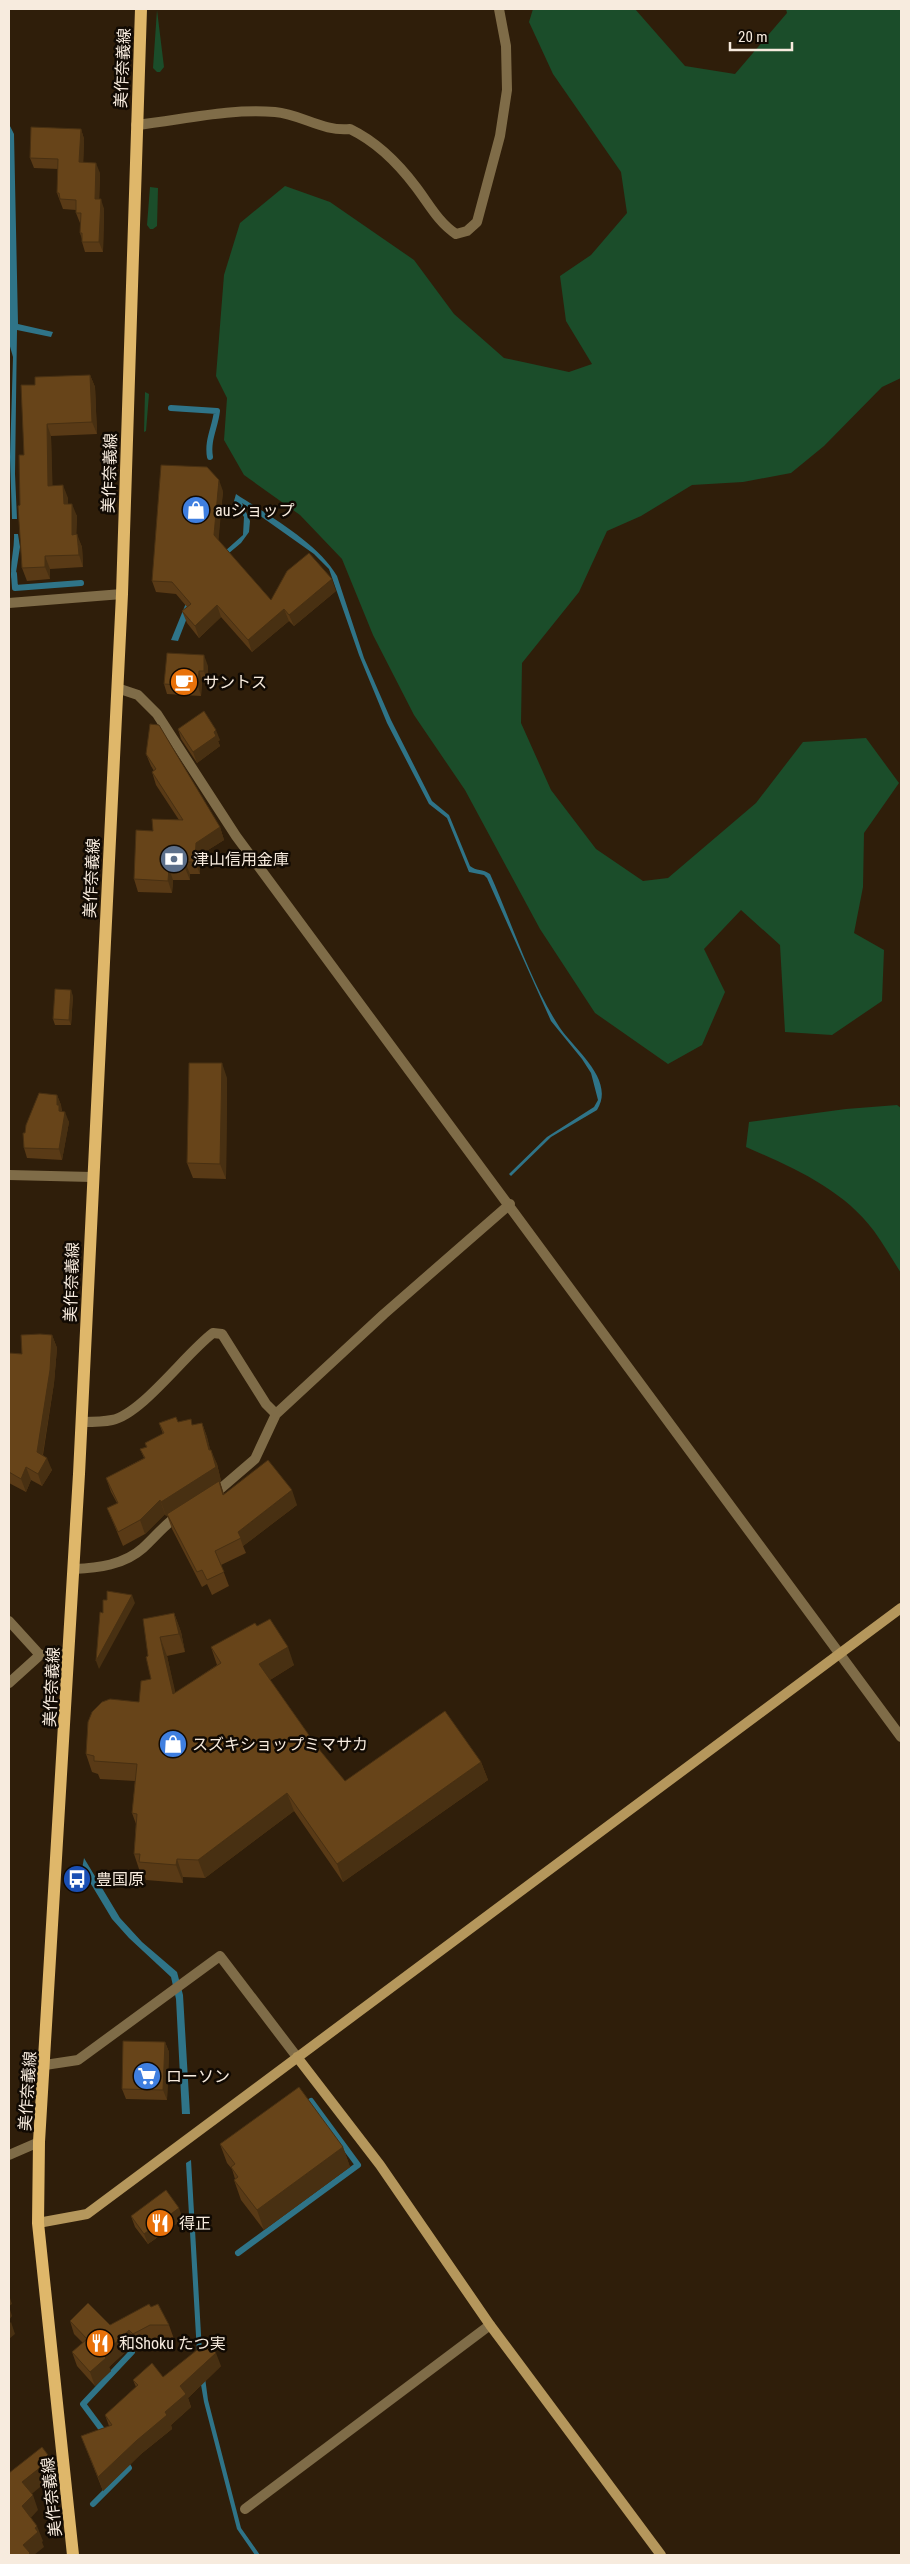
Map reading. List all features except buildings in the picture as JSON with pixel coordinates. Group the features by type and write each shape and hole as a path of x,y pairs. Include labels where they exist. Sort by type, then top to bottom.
{"main road":[{"name":"美作奈義線","path":"73,2555 38,2223 39,2142 82,1422 92,1177 122,594 141,9"}],"street":[{"path":"136,125 242,112 277,112 336,131 350,129 389,156 416,187 444,226 456,234 467,231 477,222 482,210 500,136 507,90 506,46 499,9"},
{"path":"9,603 122,594"},
{"path":"117,688 138,695 157,714 236,836 510,1204 901,1737"},
{"path":"9,1175 92,1177"},
{"path":"74,1569 99,1568 125,1559 142,1549 166,1524 226,1486 256,1459 276,1414 384,1314 510,1204"},
{"path":"82,1422 114,1420 138,1406 199,1344 213,1333 222,1334 266,1404 276,1414"},
{"path":"38,2223 87,2214 578,1851 901,1608"},
{"path":"9,1621 40,1655"},
{"path":"9,1683 40,1655 69,1653"},
{"path":"45,2064 78,2060 220,1956 380,2165 490,2325 661,2555"},
{"path":"9,2155 39,2142"},
{"path":"244,2510 490,2325"}],"green space":[{"path":"533,9 635,9 685,66 735,74 787,13 786,9 901,9 901,378 882,387 824,446 791,473 743,482 692,485 641,516 607,531 579,592 522,663 521,723 551,790 596,849 643,881 668,878 756,803 803,742 866,738 899,783 864,833 863,887 854,933 884,950 882,1001 832,1035 785,1032 780,945 741,910 704,949 725,992 702,1045 668,1064 595,1013 540,929 465,790 414,715 373,635 342,559 300,515 244,475 224,440 227,398 216,376 224,275 240,223 285,186 330,202 414,260 454,314 504,358 569,372 592,364 566,321 560,276 591,255 627,213 621,172 553,74 529,22"},
{"path":"157,10 164,67 160,72 153,68"},
{"path":"150,187 158,188 157,226 153,229 150,229 147,225"},
{"path":"145,392 149,394 146,431 144,432"},
{"path":"897,1105 901,1108 901,1273 874,1231 847,1203 832,1191 799,1171 746,1147 749,1122 846,1109"}],"water":[{"path":"9,124 14,134 18,324 53,332 51,337 17,330 15,474 17,519 12,519 10,457 13,357 9,343"},
{"path":"236,494 305,541 337,576 364,658 391,720 432,801 449,815 470,866 490,874 531,973 550,1011 560,1028 583,1055 597,1076 601,1087 601,1099 597,1110 551,1137 511,1176 509,1174 547,1137 594,1107 598,1100 591,1073 551,1021 487,878 484,875 469,872 447,818 429,804 387,723 359,655 329,569 314,554 242,503 250,521 249,532 241,543 204,574 178,641 171,640 197,576 243,535 244,517 234,501"},
{"path":"14,534 18,534 20,547 14,585 11,567"},
{"path":"84,1858 120,1918 142,1942 177,1972 183,1995 190,2114 182,2114 176,1999 171,1977 129,1938 112,1919 82,1869"},
{"path":"191,2160 202,2352 197,2353 186,2163"},
{"path":"204,2370 208,2400 241,2528 260,2555 255,2555 237,2529 204,2402 199,2373"}],"waterway":[{"path":"171,408 217,411 210,439 210,457"},
{"path":"14,574 15,588 81,583"},
{"path":"238,2253 358,2165 311,2101"},
{"path":"106,2435 83,2404 132,2352"},
{"path":"93,2504 129,2468 124,2460"}],"place":[{"name":"auショップ","path":"196,510"},
{"name":"サントス","path":"184,682"},
{"name":"津山信用金庫","path":"174,859"},
{"name":"スズキショップミマサカ","path":"173,1744"},
{"name":"豊国原","path":"77,1879"},
{"name":"ローソン","path":"147,2076"},
{"name":"得正","path":"160,2223"},
{"name":"和Shoku たつ実","path":"100,2343"}]}
